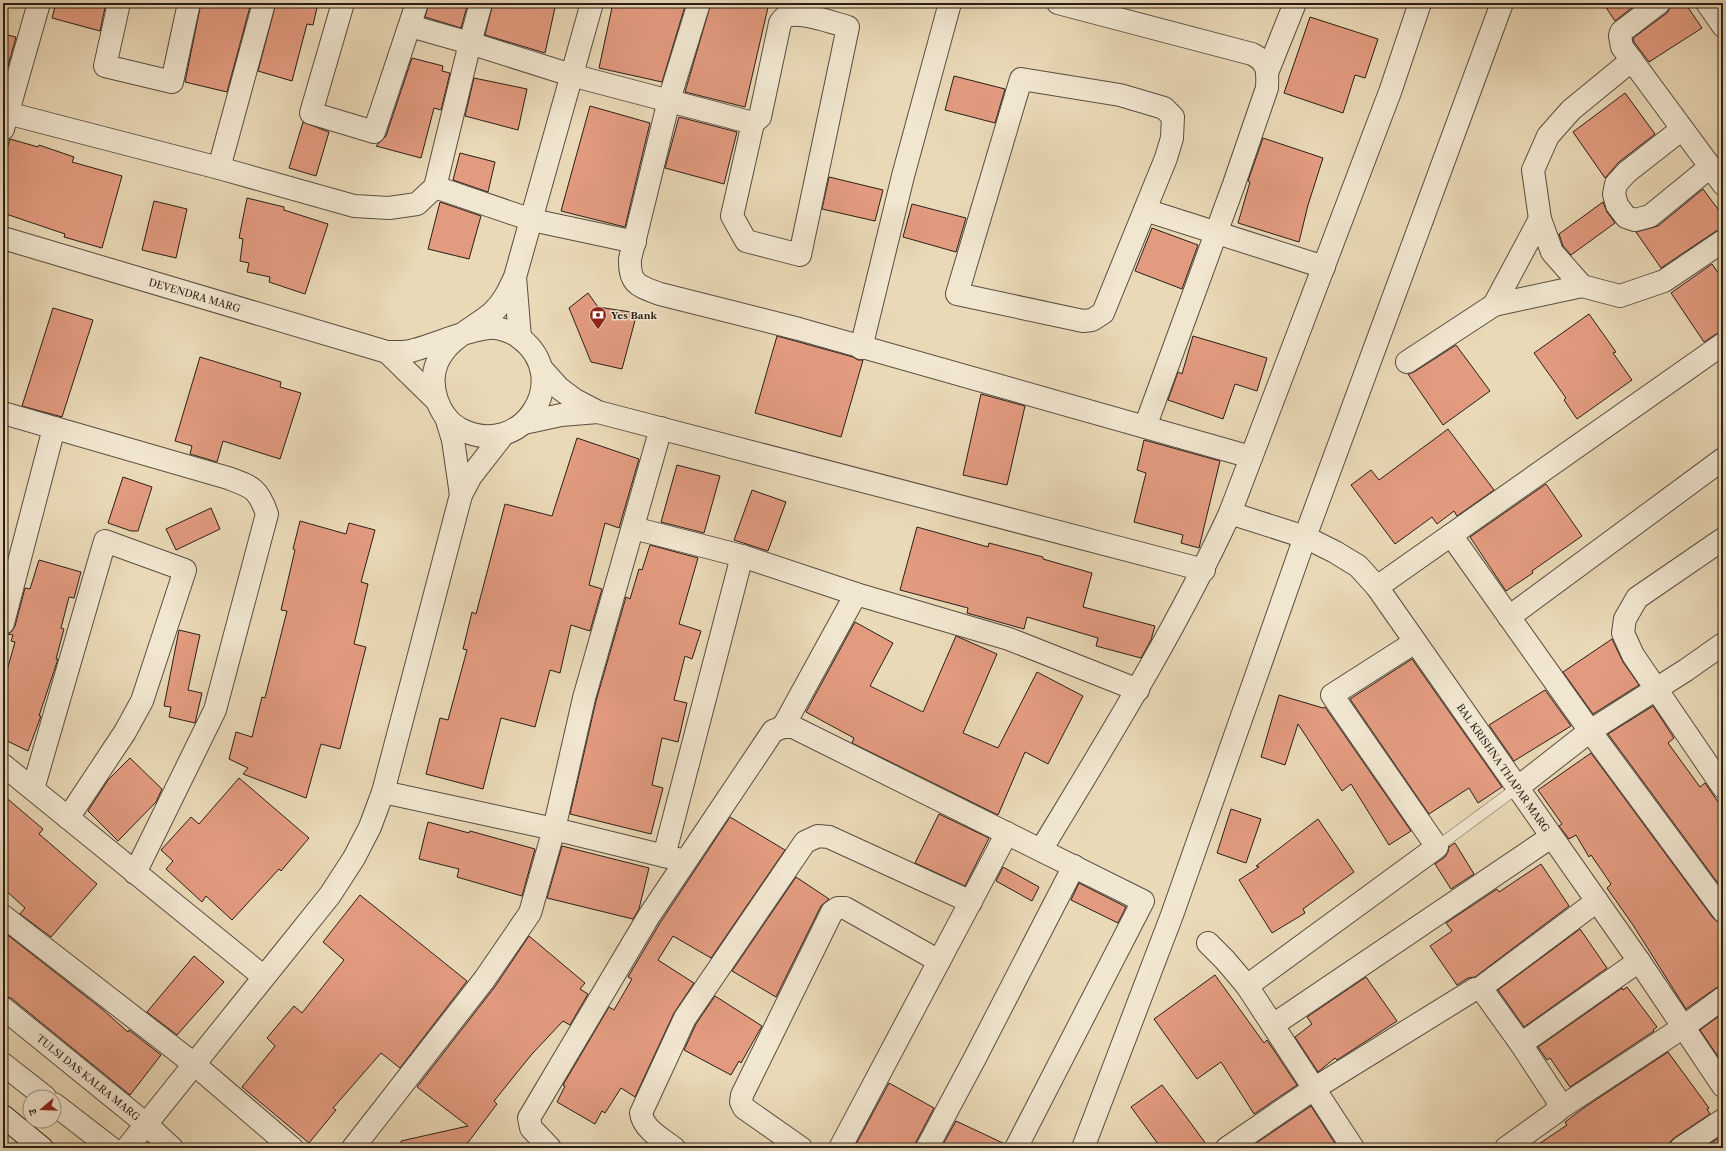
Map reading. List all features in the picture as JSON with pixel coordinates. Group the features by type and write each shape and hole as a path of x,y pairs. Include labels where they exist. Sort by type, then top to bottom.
{"street":[{"path":"40,3 5,118 219,168 354,206 389,208 417,204 435,188 481,3"},
{"path":"119,3 105,66 172,82 189,3"},
{"path":"219,168 264,3"},
{"path":"343,3 311,113 374,132 417,3"},
{"path":"461,495 453,440 441,408 434,382 437,364 445,348 492,312 503,301 516,278 592,3"},
{"path":"699,3 670,100 630,259 630,270 633,280 639,286 660,294 800,329 861,348 1251,457"},
{"path":"861,348 903,176 950,3"},
{"path":"1058,3 1252,54 1261,58 1267,73"},
{"path":"1145,427 1216,233 1266,88 1267,73 1295,3"},
{"path":"1041,850 1138,690 1204,570 1230,513 1390,92 1420,3"},
{"path":"1083,1148 1172,915 1305,537 1502,3"},
{"path":"1659,3 1621,32 1620,36 1622,47 1723,184"},
{"path":"1707,3 1723,26"},
{"path":"791,15 800,15 848,27 800,255 746,241 732,216 753,122 760,117 780,23 784,18 791,15"},
{"path":"410,26 470,43 571,75 753,122"},
{"path":"1582,286 1552,252 1540,219 1533,170 1548,136 1571,110 1632,60"},
{"path":"1021,79 1120,95 1164,108 1173,117 1172,138 1166,158 1145,210 1103,313 1092,320 1083,321 957,294 1021,79"},
{"path":"1682,129 1627,172 1616,184 1614,194 1617,205 1626,217 1635,220 1650,216 1710,167"},
{"path":"435,188 532,220 635,242"},
{"path":"1145,210 1324,267"},
{"path":"1494,305 1540,219"},
{"name":"DEVENDRA MARG","path":"3,238 387,352 411,351 459,336"},
{"path":"1407,362 1494,305 1582,286 1620,296 1664,281 1723,241"},
{"path":"516,278 520,338"},
{"path":"459,336 490,327 506,330 520,338 533,351 541,368 559,388 575,400 598,412 1204,570"},
{"path":"1377,587 1723,344"},
{"name":"DEVENDRA MARG","path":"387,352 441,408"},
{"path":"524,423 534,412 540,398 542,383 541,368"},
{"path":"441,408 458,428 472,434 488,437 503,435 524,423 561,415 598,412"},
{"path":"3,413 228,478 249,486 261,498 267,514 214,710 135,873"},
{"path":"3,623 54,428"},
{"path":"353,1148 484,980 530,913 554,829 584,698 661,428"},
{"path":"127,1148 330,895 350,865 370,827 383,792 461,495 472,476 503,435"},
{"path":"1509,617 1723,459"},
{"name":"BAL KRISHNA THAPAR MARG","path":"1230,513 1305,537 1335,552 1358,566 1377,587 1596,902 1639,961 1682,1028 1723,1086"},
{"path":"633,528 742,556 856,594 1009,639 1138,690"},
{"path":"1451,535 1590,731 1723,911"},
{"path":"1723,539 1637,598 1625,620 1623,633 1633,655 1723,787"},
{"path":"33,789 105,541 185,570 142,701 126,732 68,818"},
{"path":"664,856 742,556"},
{"path":"783,727 856,594"},
{"path":"1247,986 1437,846 1332,695 1415,642"},
{"path":"1517,788 1590,731 1657,689 1723,644"},
{"path":"550,1148 531,1128 529,1118 649,916 773,731 783,727 793,727 1143,901 1016,1148"},
{"path":"3,764 264,977"},
{"path":"383,792 554,829 686,861"},
{"path":"840,1148 1006,833"},
{"path":"674,1148 645,1125 642,1120 641,1113 685,1018 805,842 818,836 829,837 970,902"},
{"path":"1273,1025 1551,837"},
{"path":"927,1148 979,1051 1074,866"},
{"path":"1227,1148 1315,1088 1470,992 1479,989 1596,902"},
{"path":"802,1148 744,1108 741,1102 742,1095 832,912 838,908 845,908 939,961"},
{"path":"3,916 194,1064 292,1148"},
{"path":"1208,943 1247,986 1353,1148"},
{"path":"1521,1044 1639,961"},
{"path":"1479,989 1483,991 1521,1044 1557,1099 1559,1109"},
{"path":"1506,1148 1559,1109 1682,1028 1723,998"},
{"name":"TULSI DAS KALRA MARG","path":"3,1008 146,1124 172,1148"},
{"path":"3,1064 35,1089"},
{"path":"62,1110 110,1148"},
{"path":"3,1116 42,1148"},
{"path":"1682,1148 1723,1120"}],"lane":[{"path":"1437,846 1517,788"}],"building":[{"path":"56,3 106,3 100,31 52,18"},
{"path":"201,3 251,3 227,92 185,82"},
{"path":"276,3 318,3 313,25 307,24 292,81 258,71"},
{"path":"429,3 468,3 461,28 425,17"},
{"path":"493,3 556,3 545,53 485,35"},
{"path":"613,3 686,3 662,82 599,68"},
{"path":"711,3 769,3 745,107 685,92"},
{"path":"1603,3 1638,3 1615,21"},
{"path":"1671,3 1685,3 1702,28 1649,62 1634,42 1633,38 1667,13"},
{"path":"1310,17 1378,39 1365,78 1355,75 1343,113 1284,93"},
{"path":"3,34 16,37 3,84"},
{"path":"412,58 443,66 442,71 450,73 441,110 434,108 421,158 376,146 386,136"},
{"path":"954,76 1005,89 995,123 945,110"},
{"path":"474,78 527,89 518,130 465,116"},
{"path":"1625,93 1655,134 1619,162 1605,178 1573,132"},
{"path":"590,106 650,123 625,227 561,211"},
{"path":"679,117 737,132 724,184 665,168"},
{"path":"303,122 329,132 316,176 289,168"},
{"path":"1263,138 1323,158 1308,205 1299,242 1238,223 1250,182 1248,181"},
{"path":"10,139 38,147 39,145 74,157 72,162 122,176 102,248 64,237 65,234 3,213 3,162"},
{"path":"460,153 495,162 488,192 453,180"},
{"path":"829,177 883,190 875,221 822,209"},
{"path":"1703,189 1723,216 1723,229 1716,231 1661,268 1636,232 1658,226"},
{"path":"247,198 284,207 284,210 328,224 305,294 269,282 270,277 247,272 249,263 240,261 243,239 239,238"},
{"path":"154,201 187,209 176,258 142,250"},
{"path":"440,202 481,216 469,259 428,249"},
{"path":"1603,202 1607,212 1615,223 1571,255 1563,246 1559,234"},
{"path":"912,204 966,218 956,252 903,237"},
{"path":"1152,228 1198,245 1182,289 1135,271"},
{"path":"1712,264 1723,280 1723,332 1716,334 1704,342 1671,293"},
{"path":"588,293 598,307 637,313 622,369 591,362 569,308"},
{"path":"53,308 93,320 62,417 22,406"},
{"path":"1589,314 1616,352 1613,353 1632,380 1577,419 1564,400 1566,398 1534,353"},
{"path":"777,336 853,357 858,360 863,360 841,437 755,413"},
{"path":"1193,336 1267,358 1257,391 1235,384 1223,419 1168,400 1178,372 1182,374"},
{"path":"1456,345 1490,391 1443,425 1408,374 1414,372"},
{"path":"200,357 281,382 280,387 301,393 280,459 223,441 217,462 190,454 192,446 175,441"},
{"path":"981,394 1025,406 1007,485 963,475"},
{"path":"1448,429 1494,490 1457,516 1454,511 1437,524 1432,517 1395,544 1351,485 1371,470 1379,480"},
{"path":"577,438 639,459 619,528 605,523 589,585 602,589 590,631 571,625 560,673 550,670 535,727 501,718 483,789 426,774 440,718 448,720 467,650 463,649 472,612 476,614 505,504 552,516"},
{"path":"1144,440 1220,461 1199,548 1181,543 1183,535 1134,522 1146,473 1137,470"},
{"path":"677,465 720,476 704,533 661,522"},
{"path":"123,477 152,487 138,531 131,531 108,523"},
{"path":"1546,484 1582,536 1532,571 1533,573 1506,591 1470,537"},
{"path":"752,490 786,502 768,551 734,540"},
{"path":"211,508 220,529 176,550 166,529"},
{"path":"300,521 346,534 349,523 375,530 361,582 368,584 354,644 366,647 340,749 321,744 306,798 243,774 248,768 229,759 236,732 252,737 262,697 265,698 287,611 281,610"},
{"path":"917,527 988,547 989,543 1043,557 1043,559 1092,573 1083,607 1155,626 1151,640 1141,658 1096,646 1098,638 1027,617 1024,629 967,613 968,608 900,590"},
{"path":"650,545 698,558 679,624 701,631 692,659 685,656 674,700 687,703 678,742 662,738 652,785 663,788 651,834 570,814 596,701 626,597 630,599 639,569 642,570"},
{"path":"39,560 81,572 74,598 69,597 61,628 64,629 56,659 58,659 39,716 41,716 28,751 3,739 3,673 6,674 15,642 11,641 13,635 8,634 15,626 25,588 30,589"},
{"path":"855,622 893,643 870,686 923,712 956,636 997,654 963,733 998,748 1037,672 1083,696 1048,764 1025,752 998,815 852,743 854,738 806,712"},
{"path":"179,630 200,635 188,690 202,693 195,723 169,717 171,707 164,706"},
{"path":"1612,639 1623,662 1639,685 1593,714 1563,672"},
{"path":"1412,659 1502,787 1478,803 1469,788 1429,814 1350,699"},
{"path":"1545,690 1571,726 1514,761 1489,725"},
{"path":"1279,695 1323,708 1325,707 1411,831 1389,845 1351,784 1342,791 1298,724 1285,765 1261,757"},
{"path":"1653,706 1674,738 1668,743 1700,787 1705,783 1723,809 1723,890 1608,734"},
{"path":"1591,753 1713,918 1718,922 1723,923 1723,986 1716,988 1686,1009 1633,925 1607,888 1611,884 1591,855 1589,857 1576,835 1569,839 1559,826 1562,824 1538,790"},
{"path":"130,758 162,789 156,802 118,841 88,811 108,780"},
{"path":"239,778 309,838 281,871 279,869 232,920 206,896 202,902 166,869 173,861 161,850 191,817 199,824"},
{"path":"3,795 43,829 39,834 97,884 51,937 20,914 25,908 3,888"},
{"path":"1231,809 1261,819 1246,863 1217,853"},
{"path":"939,814 989,838 965,886 915,863"},
{"path":"730,817 785,850 711,958 673,936 658,960 694,983 674,1013 635,1097 621,1088 605,1113 602,1111 595,1124 557,1102 565,1086 563,1085 609,1007 614,1010 632,979 628,977 660,923"},
{"path":"1318,819 1354,872 1303,909 1305,913 1272,933 1239,880 1259,867 1256,866"},
{"path":"428,822 469,833 470,831 535,849 522,896 457,877 459,869 419,859"},
{"path":"1455,843 1474,874 1451,889 1435,864 1445,857 1449,847"},
{"path":"562,846 649,868 639,909 633,919 547,898"},
{"path":"1541,864 1569,906 1475,977 1468,978 1457,985 1430,946 1452,931 1446,923 1497,889 1499,892"},
{"path":"1003,867 1039,887 1032,901 996,881"},
{"path":"796,877 829,899 821,906 776,997 732,971"},
{"path":"1079,883 1126,907 1118,923 1071,900"},
{"path":"360,895 467,981 400,1068 381,1053 333,1108 336,1110 309,1143 242,1087 275,1046 267,1038 294,1006 302,1013 344,960 323,942"},
{"path":"1580,929 1607,968 1524,1027 1498,990"},
{"path":"5,933 102,1009 128,1032 129,1030 161,1055 130,1095 11,998 3,996 3,935"},
{"path":"529,936 585,983 580,989 588,994 570,1025 563,1021 532,1054 494,1101 497,1104 466,1145 453,1148 402,1148 401,1141 468,1126 417,1087 494,988"},
{"path":"194,956 224,982 177,1035 147,1012"},
{"path":"1215,975 1264,1043 1267,1040 1297,1085 1254,1114 1221,1062 1197,1079 1154,1019"},
{"path":"1366,977 1397,1021 1337,1060 1335,1058 1318,1072 1295,1037 1312,1024 1307,1017"},
{"path":"1627,987 1657,1027 1653,1030 1654,1031 1570,1087 1550,1058 1547,1060 1538,1047 1622,988 1623,990"},
{"path":"715,996 762,1026 741,1063 739,1061 731,1075 684,1050 696,1024"},
{"path":"1723,1013 1723,1064 1700,1030"},
{"path":"1668,1052 1709,1108 1707,1109 1710,1114 1674,1138 1670,1142 1669,1148 1533,1148 1567,1125 1565,1122 1585,1107"},
{"path":"889,1083 934,1108 916,1142 915,1148 854,1148"},
{"path":"1162,1085 1209,1148 1161,1148 1131,1107"},
{"path":"1311,1106 1338,1148 1249,1148"},
{"path":"956,1121 1005,1144 1004,1148 941,1148"},
{"path":"1723,1135 1723,1148 1704,1148"}],"place":[{"name":"Yes Bank","path":"598,330"}]}
